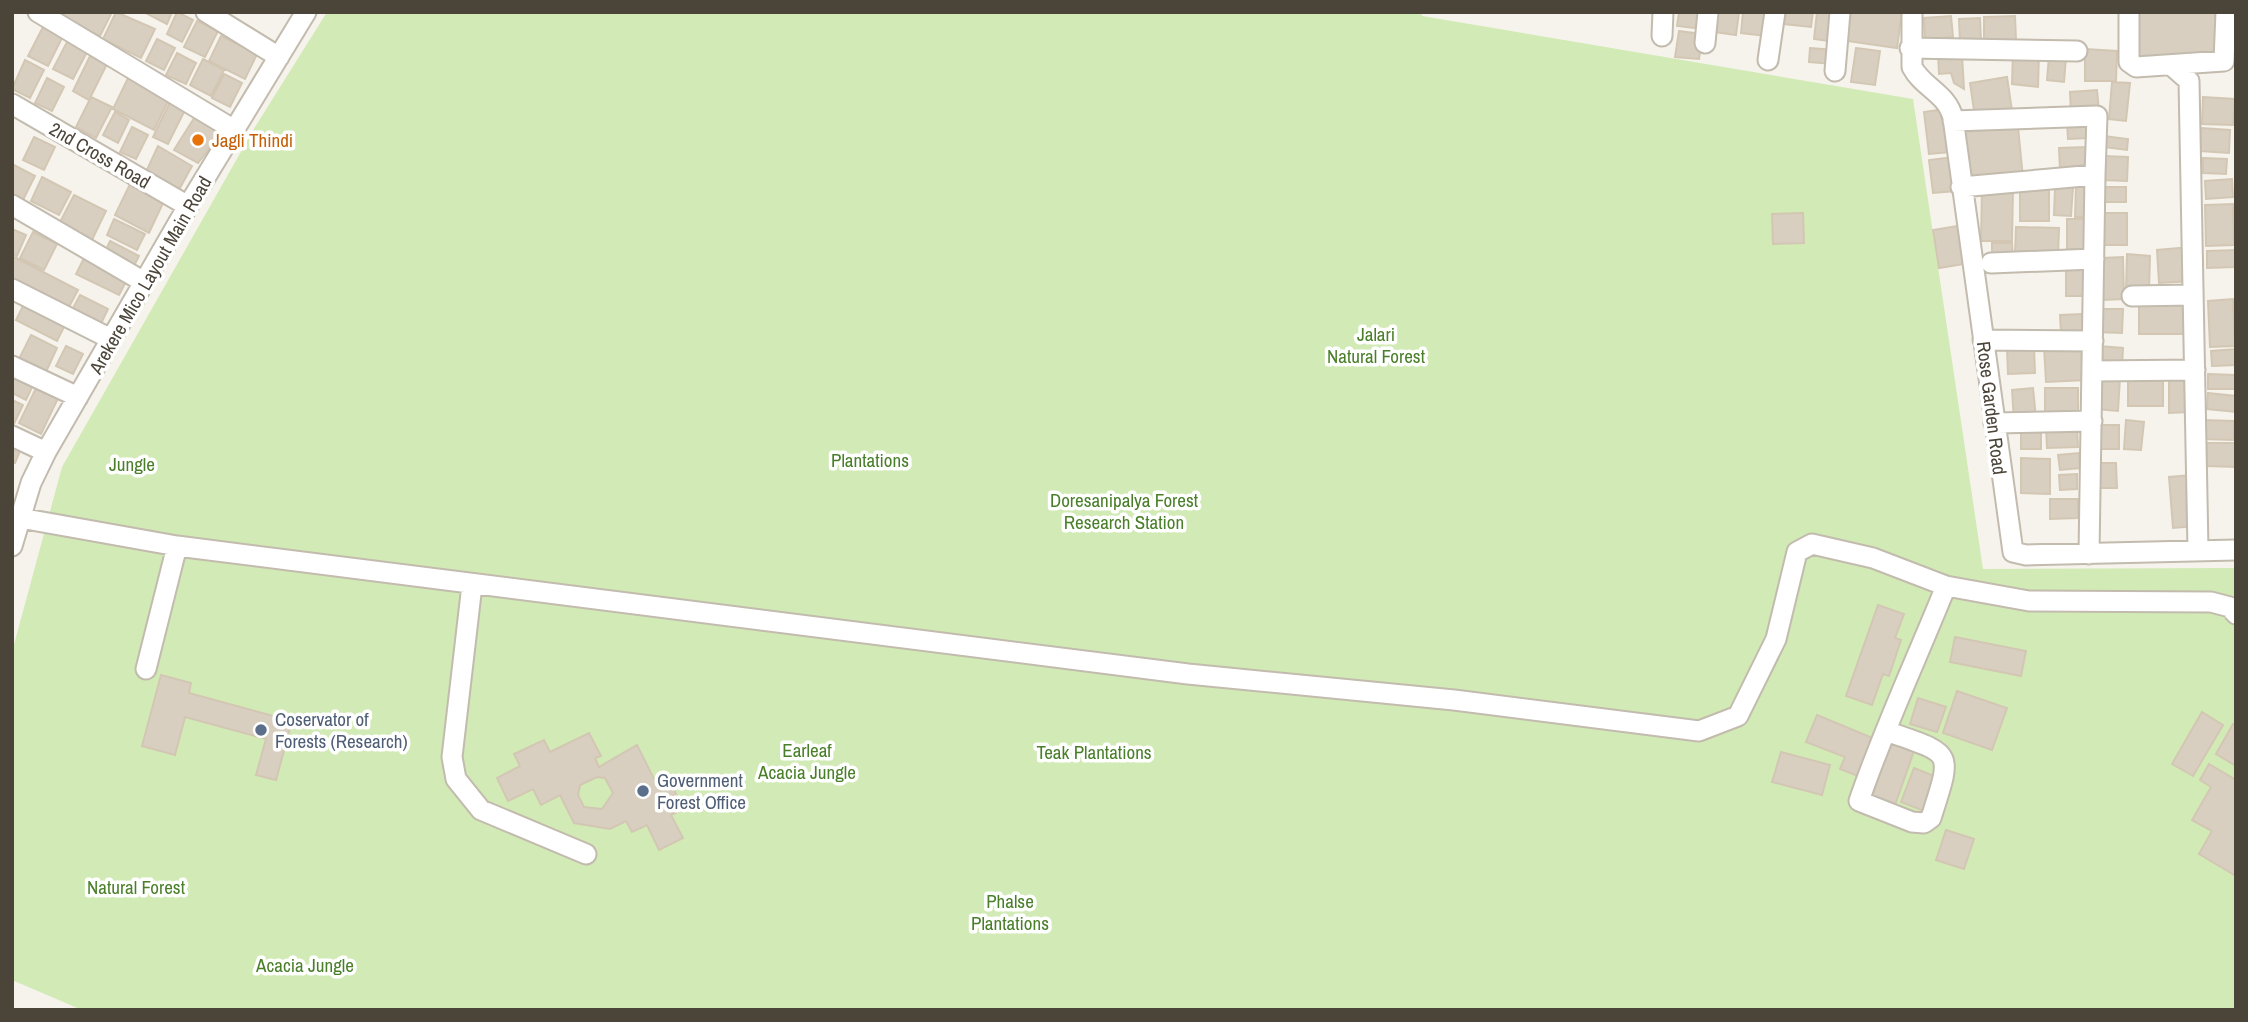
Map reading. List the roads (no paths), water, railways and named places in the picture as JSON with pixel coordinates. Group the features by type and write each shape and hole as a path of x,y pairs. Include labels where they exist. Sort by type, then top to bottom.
{"street":[{"path":"37,12 236,131"},
{"path":"206,12 279,57"},
{"name":"Arekere Mico Layout Main Road","path":"12,546 32,482 46,452 188,206 306,12"},
{"path":"1662,36 1664,12"},
{"path":"1705,43 1708,12"},
{"path":"1768,60 1775,12"},
{"path":"1835,71 1840,12"},
{"path":"1912,12 1910,54 2077,51"},
{"path":"2129,12 2132,66 2224,61 2226,12"},
{"name":"Rose Garden Road","path":"1910,54 1915,75 1950,106 2013,552 2026,555 2236,550"},
{"path":"2172,65 2189,81 2198,550"},
{"name":"2nd Cross Road","path":"12,104 188,206"},
{"path":"1953,121 2097,116 2089,554"},
{"path":"1961,187 2095,175"},
{"path":"12,205 144,282"},
{"path":"1991,263 2094,259"},
{"path":"12,289 111,339"},
{"path":"2132,296 2193,295"},
{"path":"1983,340 2093,341"},
{"path":"12,366 78,397"},
{"path":"2093,371 2195,370"},
{"path":"1994,423 2092,421"},
{"path":"12,436 46,452"},
{"path":"20,518 177,546 472,585 1188,674 1454,700 1699,731 1738,716 1776,639 1797,552 1812,544 1873,558 1946,586 2029,601 2211,602 2230,607 2236,614"},
{"path":"146,668 177,546"},
{"path":"472,585 452,757 456,779 481,810 586,854"},
{"path":"1886,731 1937,749 1944,756 1947,768 1931,818 1924,823 1912,822 1858,801 1886,731 1946,586"}],"place":[{"name":"Jagli Thindi","path":"198,140"},
{"name":"Coservator of Forests (Research)","path":"261,730"},
{"name":"Government Forest Office","path":"643,791"}],"park label":[{"name":"Jalari Natural Forest","path":"1376,345"},
{"name":"Plantations","path":"870,460"},
{"name":"Jungle","path":"132,464"},
{"name":"Doresanipalya Forest Research Station","path":"1124,511"},
{"name":"Teak Plantations","path":"1094,752"},
{"name":"Earleaf Acacia Jungle","path":"807,761"},
{"name":"Natural Forest","path":"136,887"},
{"name":"Phalse Plantations","path":"1010,912"},
{"name":"Acacia Jungle","path":"305,965"}]}
